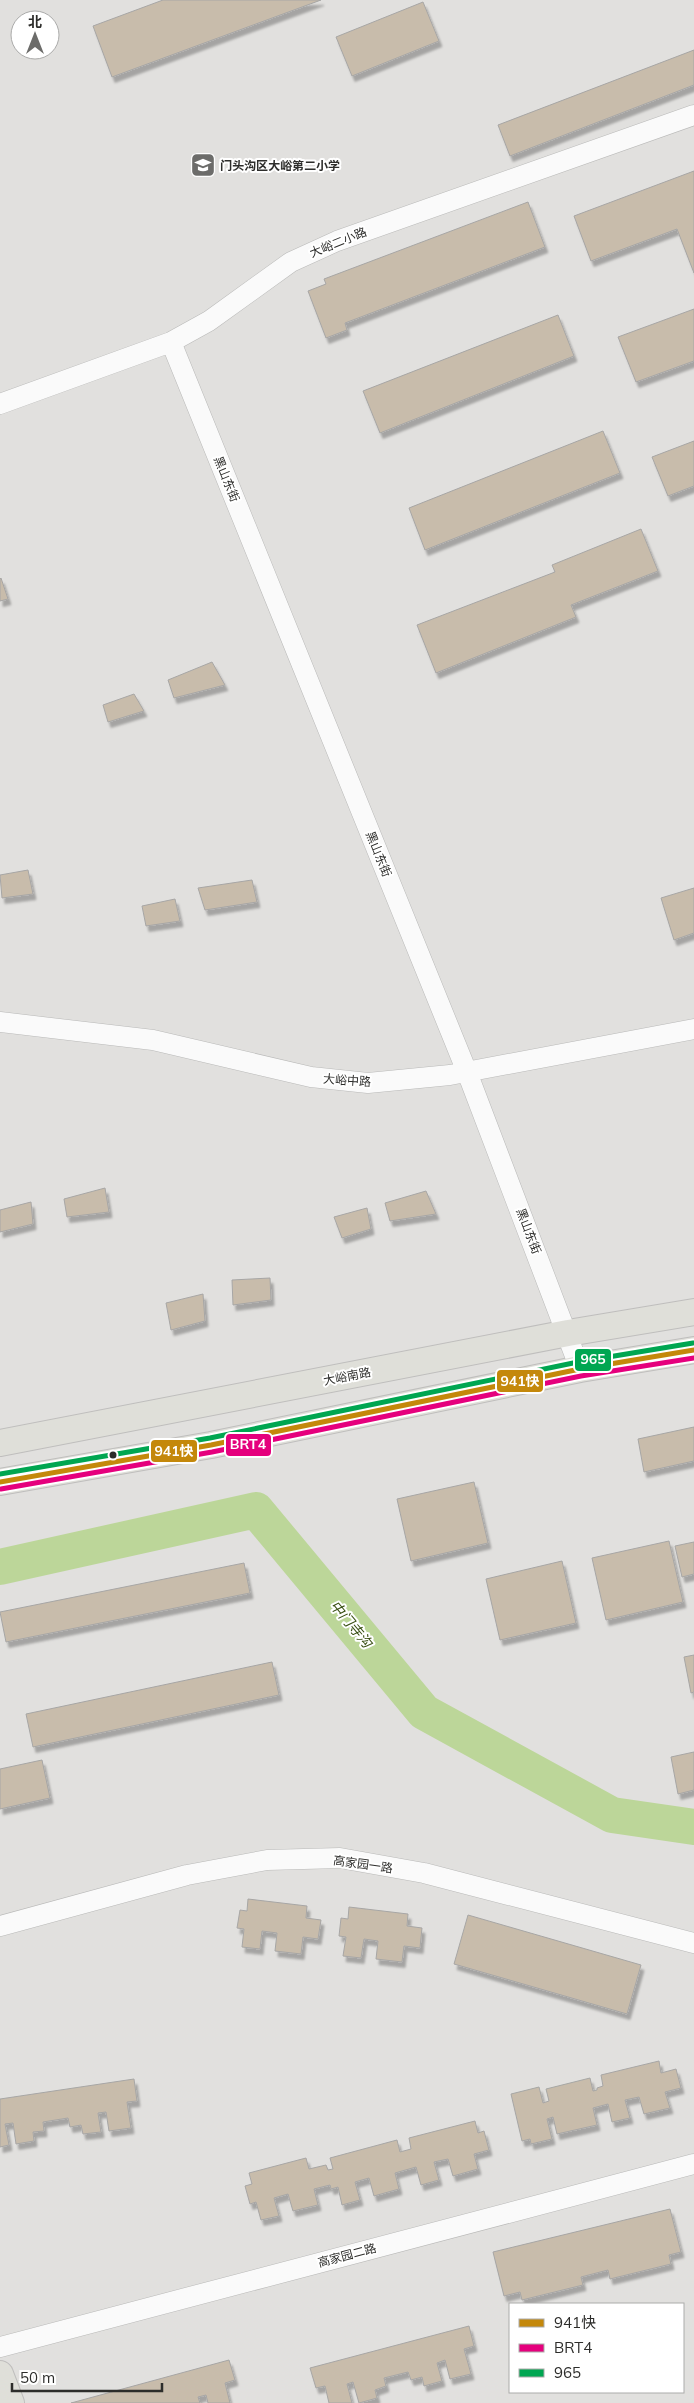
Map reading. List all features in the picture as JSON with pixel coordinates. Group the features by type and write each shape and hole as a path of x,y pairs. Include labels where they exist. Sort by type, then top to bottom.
{"main road":[{"name":"大峪南路","path":"0,1443 568,1333 694,1312"},
{"path":"0,1482 211,1445 580,1369 694,1350"},
{"path":"0,2374 12,2403"}],"street":[{"name":"大峪二小路","path":"0,404 171,342 210,321 291,262 337,241 694,115"},
{"name":"黑山东街","path":"171,342 467,1072 568,1333 580,1369"},
{"name":"大峪中路","path":"0,1022 153,1040 312,1077 368,1083 467,1072 694,1029"},
{"name":"高家园一路","path":"0,1926 187,1875 267,1860 340,1858 424,1874 694,1943"},
{"name":"高家园二路","path":"0,2347 694,2164"}],"building":[{"path":"163,0 321,0 112,77 93,26"},
{"path":"423,2 439,41 352,76 336,37"},
{"path":"694,50 694,85 510,156 498,125"},
{"path":"694,171 694,273 677,229 591,261 574,216"},
{"path":"528,202 545,247 345,323 347,330 326,338 308,291 326,284 324,279"},
{"path":"694,309 694,361 636,382 618,337"},
{"path":"558,315 574,356 380,433 363,391"},
{"path":"603,431 620,473 425,550 409,508"},
{"path":"694,441 694,486 668,496 652,457"},
{"path":"641,529 658,571 571,605 576,617 436,673 417,625 555,572 552,565"},
{"path":"0,579 8,599 0,601"},
{"path":"212,662 225,685 174,698 168,680"},
{"path":"134,694 144,711 108,722 103,705"},
{"path":"28,870 33,894 2,898 0,875"},
{"path":"252,880 257,902 205,910 198,888"},
{"path":"694,888 694,933 674,940 661,898"},
{"path":"175,899 180,921 146,926 142,906"},
{"path":"105,1188 109,1212 67,1217 64,1199"},
{"path":"426,1191 436,1214 390,1221 385,1203"},
{"path":"31,1202 33,1224 0,1232 0,1210"},
{"path":"367,1208 371,1229 342,1238 334,1217"},
{"path":"270,1278 271,1300 233,1305 232,1280"},
{"path":"203,1294 205,1321 171,1330 166,1303"},
{"path":"694,1427 694,1461 644,1472 638,1439"},
{"path":"474,1482 488,1543 411,1561 397,1499"},
{"path":"669,1541 683,1602 606,1620 592,1558"},
{"path":"694,1542 694,1574 682,1577 675,1546"},
{"path":"562,1561 576,1623 500,1640 486,1579"},
{"path":"244,1563 250,1593 6,1642 0,1612"},
{"path":"694,1655 694,1692 691,1693 684,1657"},
{"path":"272,1662 279,1695 33,1747 26,1714"},
{"path":"694,1752 694,1790 678,1794 671,1757"},
{"path":"42,1760 50,1798 0,1809 0,1769"},
{"path":"248,1899 307,1906 306,1918 321,1920 318,1939 303,1937 301,1954 275,1951 277,1933 262,1931 260,1949 242,1947 244,1929 237,1928 240,1910 247,1911"},
{"path":"349,1907 408,1914 407,1926 422,1928 420,1948 404,1946 402,1962 376,1959 378,1941 364,1939 361,1958 343,1956 346,1937 339,1936 341,1918 348,1919"},
{"path":"468,1915 641,1965 627,2014 454,1964"},
{"path":"659,2061 661,2073 676,2069 681,2088 665,2092 670,2108 644,2114 639,2097 625,2100 630,2118 612,2122 608,2104 593,2108 597,2125 557,2134 553,2117 547,2119 552,2139 531,2144 530,2139 522,2141 511,2094 539,2087 543,2103 549,2101 546,2089 590,2078 593,2091 603,2086 601,2075"},
{"path":"134,2079 137,2101 127,2102 131,2128 109,2131 106,2112 98,2113 101,2132 83,2134 81,2125 70,2127 68,2118 43,2122 44,2131 33,2132 34,2141 16,2144 13,2123 5,2124 9,2145 0,2147 0,2099"},
{"path":"475,2121 478,2133 484,2131 489,2150 474,2154 478,2169 453,2176 448,2159 434,2162 439,2180 421,2185 416,2167 395,2173 399,2189 374,2196 369,2178 355,2182 360,2200 342,2205 338,2187 331,2189 330,2185 314,2189 318,2205 293,2211 288,2194 274,2198 279,2216 261,2220 256,2202 250,2204 245,2186 252,2184 249,2173 306,2158 309,2169 326,2165 328,2170 333,2169 330,2158 397,2140 400,2152 411,2149 409,2138"},
{"path":"670,2209 681,2252 669,2255 671,2264 610,2279 608,2270 581,2277 583,2285 522,2300 520,2292 504,2296 493,2252"},
{"path":"469,2326 474,2346 464,2349 471,2374 450,2379 445,2360 437,2363 442,2381 424,2386 422,2377 411,2380 408,2372 384,2378 386,2386 375,2390 377,2398 359,2403 353,2382 347,2384 352,2403 329,2403 325,2386 316,2388 310,2368"},
{"path":"229,2360 235,2380 225,2383 230,2403 208,2403 206,2395 198,2397 200,2403 71,2403"}],"waterway":[{"name":"中门寺沟","path":"0,1567 256,1510 424,1712 612,1815 694,1827"}],"transit line":[{"name":"965","path":"0,1474 210,1438 578,1362 693,1343"},
{"name":"941快","path":"0,1482 211,1445 580,1369 694,1350"},
{"name":"BRT4","path":"1,1489 212,1452 581,1376 694,1358"}],"place":[{"name":"门头沟区大峪第二小学","path":"203,165"}]}
